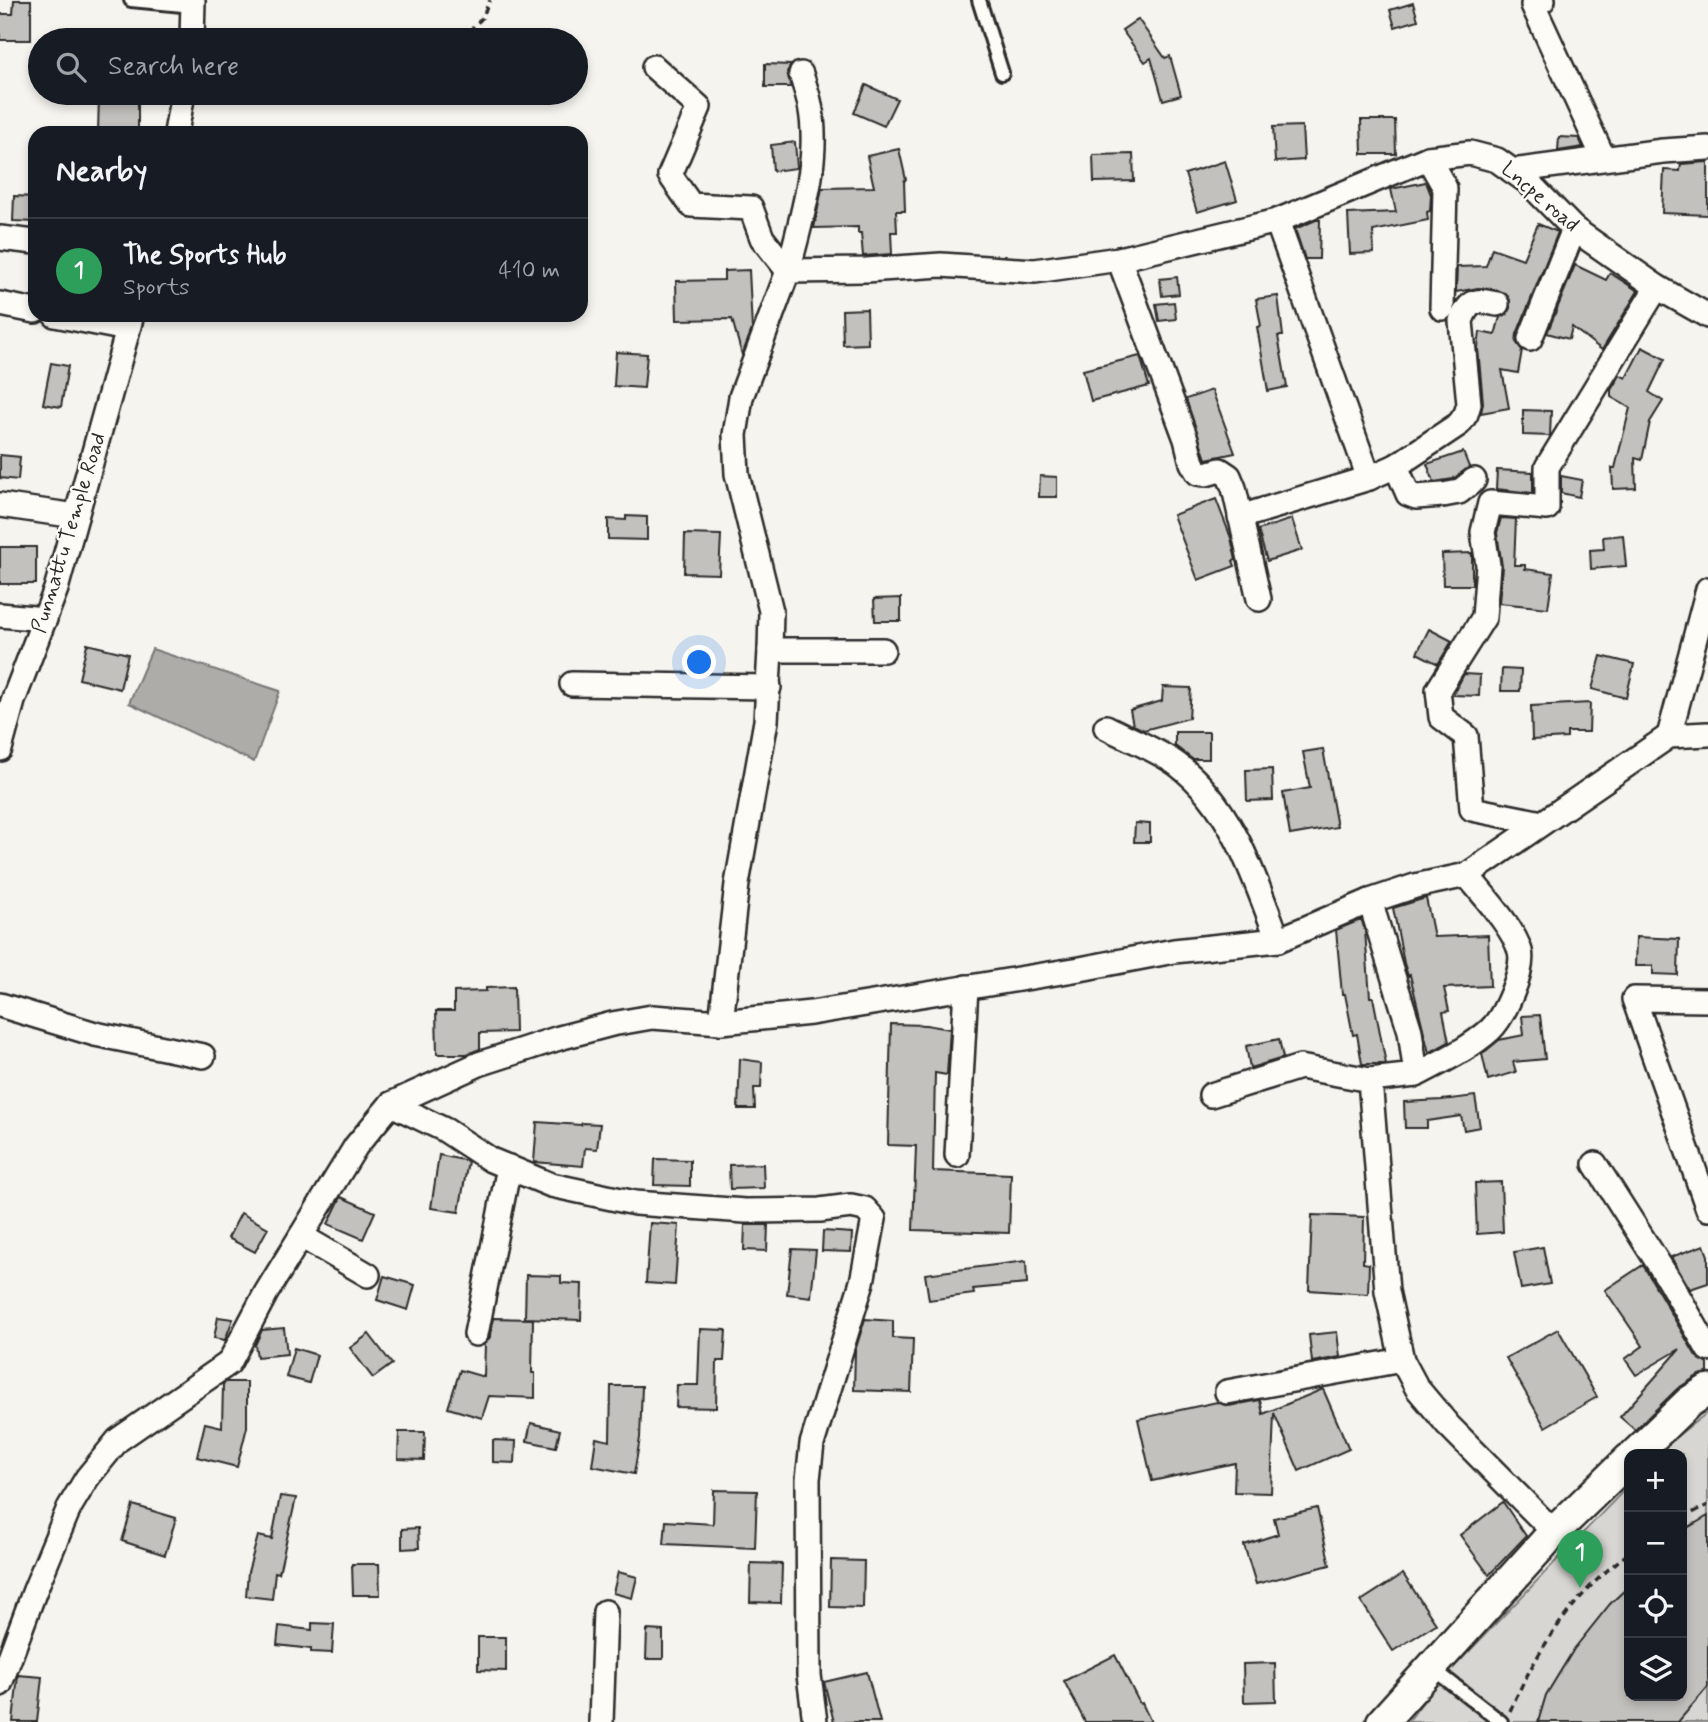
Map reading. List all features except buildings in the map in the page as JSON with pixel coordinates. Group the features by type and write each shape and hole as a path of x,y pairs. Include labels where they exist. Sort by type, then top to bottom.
{"street":[{"path":"1543,0 1533,5 1603,158"},
{"path":"192,28 193,3"},
{"path":"654,67 699,107 670,175 691,205 751,208 762,238 788,271"},
{"path":"721,1022 737,884 766,721 771,611 737,474 735,435 741,397 788,271 808,195 811,166 810,105 801,74"},
{"path":"177,126 181,105"},
{"path":"1512,171 1603,158 1704,149 1708,127"},
{"name":"Lncpe road","path":"788,271 941,265 1035,271 1119,259 1277,222 1428,158 1470,153 1497,159 1528,183 1574,229 1657,287 1708,316"},
{"path":"1428,158 1444,188 1442,308"},
{"path":"1277,222 1369,478"},
{"path":"1530,339 1574,229"},
{"path":"0,238 28,241"},
{"path":"1119,259 1186,439 1192,463 1198,472 1206,474 1220,470 1229,476 1234,488 1259,599"},
{"path":"1542,822 1472,809 1466,736 1441,717 1438,690 1484,617 1488,565 1483,532 1490,503 1547,508 1547,467 1657,287"},
{"path":"1240,517 1369,478 1396,466 1459,424 1469,404 1461,321 1465,309 1473,303 1482,300 1497,304"},
{"path":"0,304 28,310"},
{"name":"Punnattu Temple Road","path":"0,749 13,701 56,589 129,322"},
{"path":"1396,466 1408,494 1416,497 1459,492 1474,480"},
{"path":"0,505 76,516"},
{"path":"1669,736 1708,589"},
{"path":"0,615 45,620"},
{"path":"770,650 883,650"},
{"path":"572,684 769,687"},
{"path":"1106,727 1177,764 1212,799 1244,850 1278,940"},
{"path":"0,1684 64,1519 88,1478 118,1440 229,1363 266,1293 356,1146 391,1104 479,1064 612,1024 652,1017 721,1022 811,1013 1174,951 1278,940 1370,901 1415,886 1467,875 1669,736 1708,734"},
{"path":"1211,1095 1300,1068 1370,1080 1416,1075 1461,1051 1492,1029 1518,981 1520,952 1504,922 1467,875"},
{"path":"1370,901 1410,1031 1416,1075"},
{"path":"957,1155 966,987"},
{"path":"1708,1000 1634,999 1708,1209"},
{"path":"0,1005 95,1034 203,1056"},
{"path":"1370,1080 1387,1291 1402,1360 1417,1388 1448,1425 1554,1532"},
{"path":"391,1104 445,1130 491,1160 551,1185 635,1203 745,1211 820,1210 851,1206 865,1209 874,1219 862,1283 812,1444 808,1479 809,1675 815,1722"},
{"path":"1594,1164 1669,1280 1708,1349"},
{"path":"476,1334 509,1167"},
{"path":"301,1236 368,1275"},
{"path":"1227,1392 1402,1360"},
{"path":"1640,1449 1689,1402 1708,1390"},
{"path":"1382,1722 1554,1532 1624,1465"},
{"path":"601,1722 605,1612"}],"lane":[{"path":"131,0 193,3"},
{"path":"979,0 1002,73"},
{"path":"1431,1667 1503,1722"}],"path":[{"path":"472,28 482,18 490,0"},
{"path":"1687,1516 1708,1505"},
{"path":"1503,1722 1541,1649 1566,1615 1594,1584 1624,1557"}],"shaded area":[{"path":"152,649 280,691 254,762 129,703"},
{"path":"1708,1412 1708,1722 1408,1722 1431,1691 1624,1490 1624,1701 1687,1701 1687,1449 1664,1449"}],"place":[{"name":"The Sports Hub","path":"1580,1588"}]}
